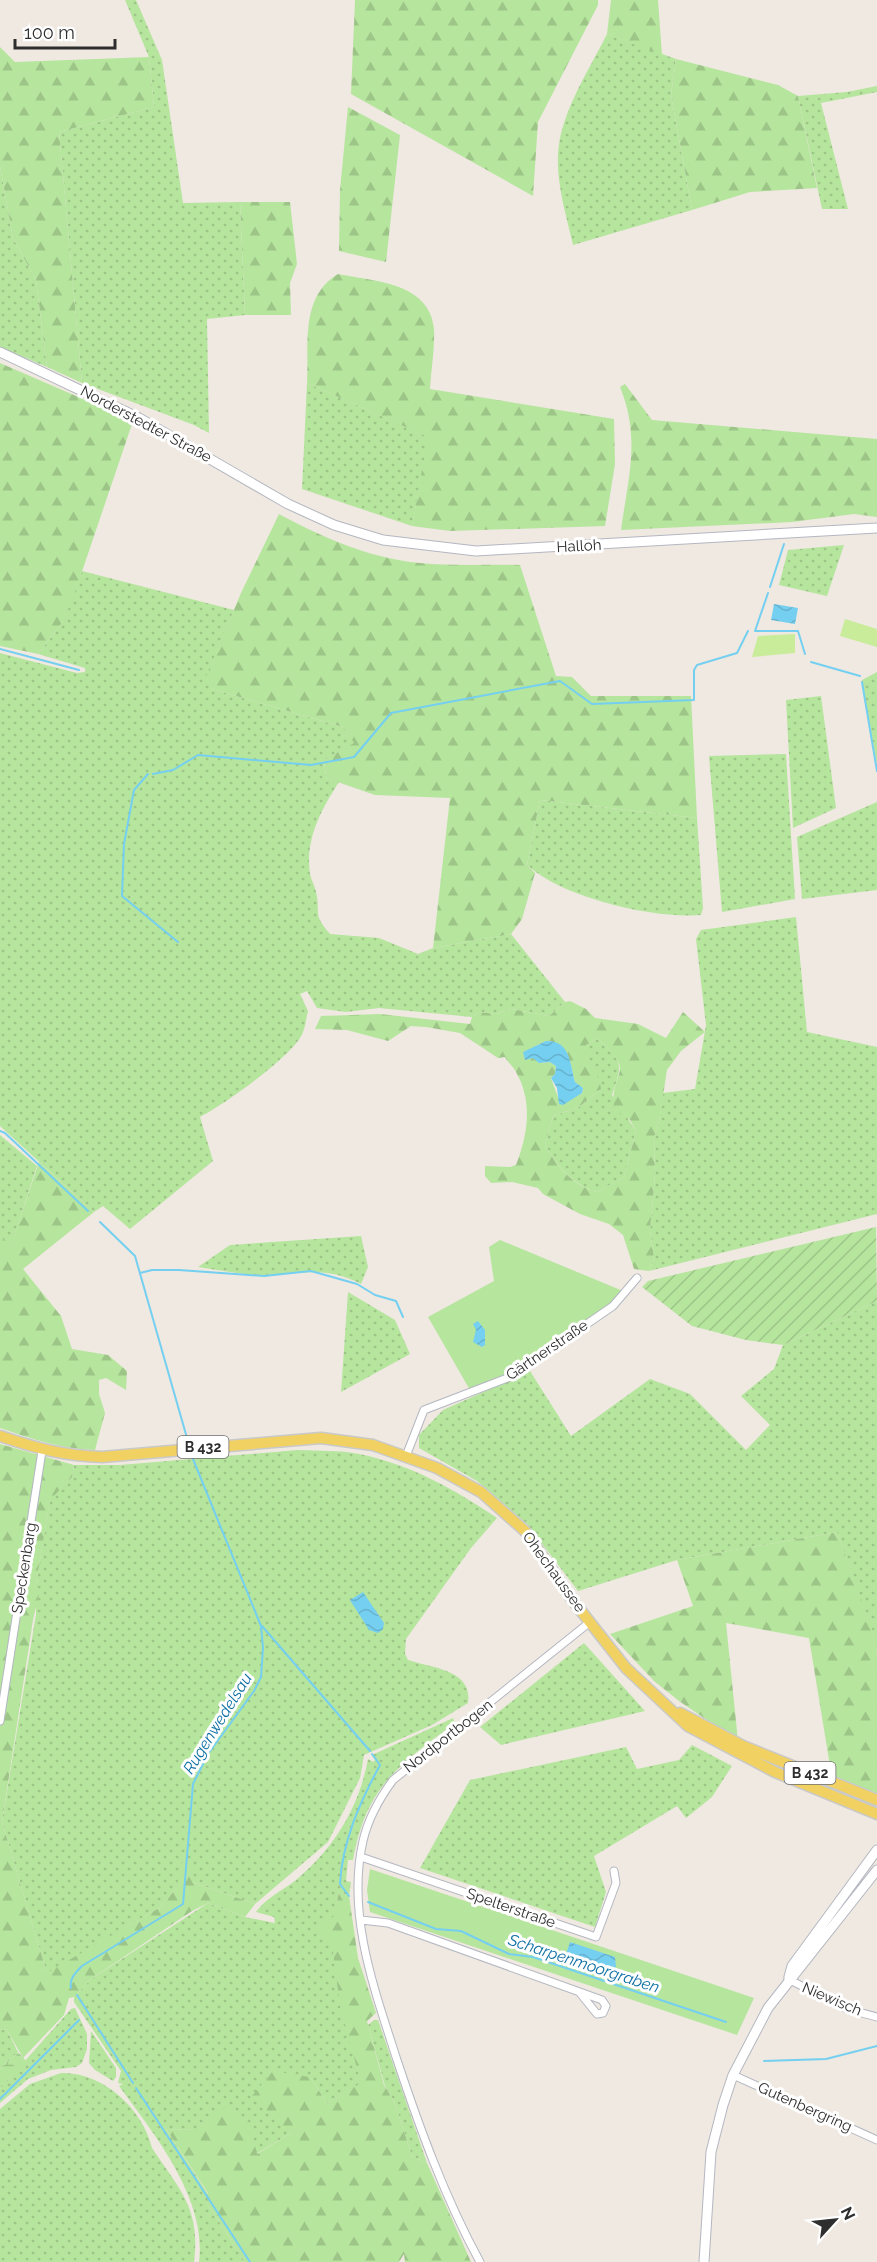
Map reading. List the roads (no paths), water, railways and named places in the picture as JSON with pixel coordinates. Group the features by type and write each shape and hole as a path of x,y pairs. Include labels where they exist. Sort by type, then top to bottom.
{"main road":[{"name":"Norderstedter Straße","path":"0,352 139,418 288,504"},
{"name":"Halloh","path":"288,504 334,525 383,540 476,551 877,528"},
{"name":"Ohechaussee","path":"0,1436 42,1451 71,1456 102,1457 321,1438 373,1445 437,1468 481,1492 525,1531 626,1668 688,1726 765,1767 877,1814"},
{"name":"Ohechaussee","path":"664,1705 743,1746 877,1800"},
{"path":"788,1979 792,1966 877,1850"},
{"path":"704,2262 711,2152 734,2075 760,2019 788,1979 877,1870"}],"street":[{"name":"Gärtnerstraße","path":"406,1456 423,1410 510,1377 613,1306 637,1278"},
{"name":"Speckenbarg","path":"0,1721 42,1451"},
{"name":"Nordportbogen","path":"480,2262 445,2191 371,1982 361,1920 361,1857 370,1818 393,1780 590,1622"},
{"name":"Spelterstraße","path":"361,1857 596,1937 616,1883 614,1871"},
{"path":"361,1920 388,1923 580,1993"},
{"name":"Niewisch","path":"788,1979 847,2009 877,2017"},
{"name":"Gutenbergring","path":"734,2075 877,2140"}],"water":[{"path":"774,604 798,608 795,624 771,620"},
{"path":"546,1041 560,1044 568,1054 575,1082 583,1088 582,1093 563,1105 559,1104 557,1088 551,1078 555,1074 556,1066 550,1062 539,1063 533,1058 525,1060 523,1052"},
{"path":"478,1321 485,1330 485,1345 482,1347 473,1342 476,1330 473,1324"},
{"path":"363,1592 384,1623 383,1629 378,1633 369,1630 350,1600"},
{"path":"570,1942 615,1957 616,1967 610,1970 566,1954"}],"waterway":[{"path":"770,587 784,544"},
{"path":"768,593 755,631 798,631 805,654"},
{"path":"153,774 173,770 198,755 311,765 354,757 391,713 560,681 592,704 694,700 694,670 697,665 737,653 748,631"},
{"path":"0,649 79,670"},
{"path":"811,662 860,676"},
{"path":"862,682 877,771"},
{"path":"148,774 134,790 124,844 122,896 178,942"},
{"name":"Rugenwedelsau","path":"0,1131 5,1133 88,1211"},
{"name":"Rugenwedelsau","path":"100,1222 135,1256 187,1438"},
{"path":"140,1273 152,1270 179,1270 264,1276 311,1271 357,1284 375,1295 396,1301 403,1317"},
{"name":"Rugenwedelsau","path":"71,1988 72,1979 82,1966 183,1904 193,1784 208,1754 254,1691 261,1677 263,1648 261,1626 193,1459"},
{"name":"Scharpenmoorgraben","path":"262,1626 370,1751"},
{"name":"Scharpenmoorgraben","path":"349,1896 340,1884 341,1868 353,1823 380,1765 372,1754"},
{"name":"Scharpenmoorgraben","path":"368,1902 436,1929 461,1931 509,1954 533,1957 726,2022"},
{"name":"Rugenwedelsau","path":"77,1995 133,2083"},
{"path":"0,2099 79,2020"},
{"name":"Scharpenmoorgraben","path":"764,2061 826,2059 877,2046"},
{"name":"Rugenwedelsau","path":"136,2088 250,2262"}]}
